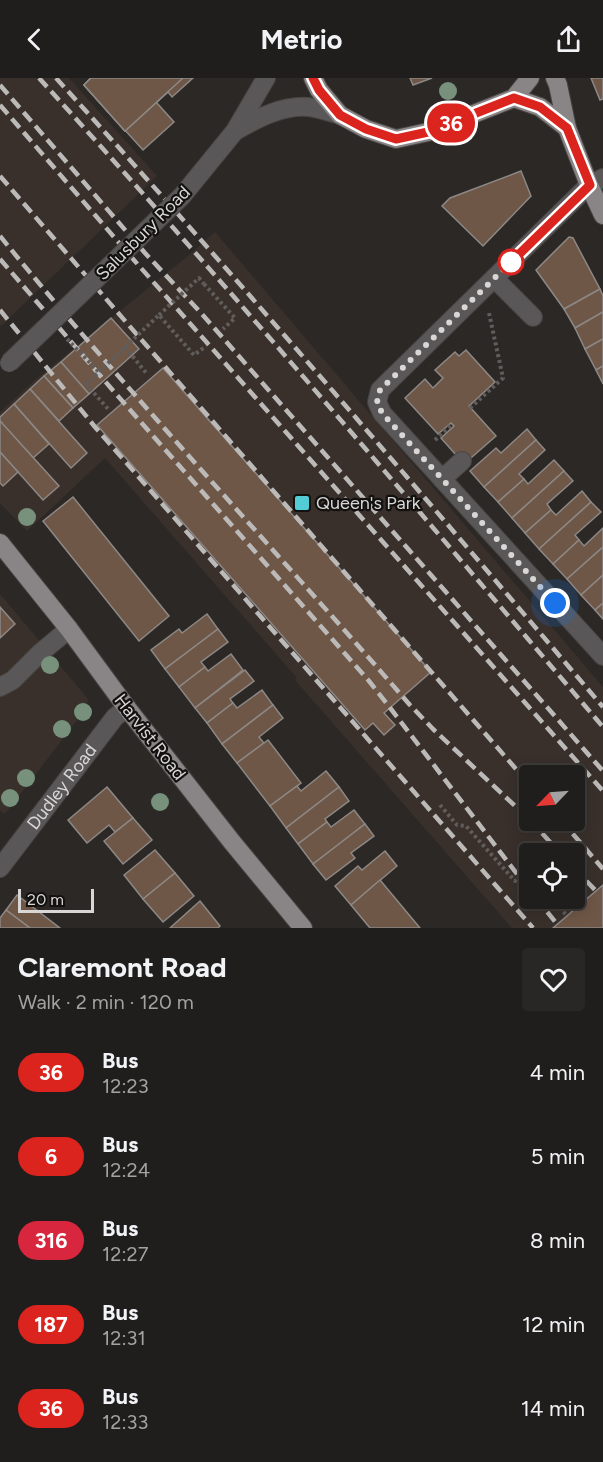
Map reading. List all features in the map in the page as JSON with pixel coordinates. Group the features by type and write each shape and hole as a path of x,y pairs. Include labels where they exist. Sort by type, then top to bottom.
{"main road":[{"path":"313,78 319,90 340,115 366,129 396,139 428,132 514,98 530,78"},
{"path":"555,78 567,128 596,181 603,215"},
{"path":"514,98 540,107 567,128"},
{"name":"Harvist Road","path":"0,543 232,842 303,928"}],"street":[{"name":"Salusbury Road","path":"5,367 182,196 235,131 266,78"},
{"path":"235,131 253,121 287,108 308,107 340,115"},
{"path":"596,181 380,390 377,402 382,413 603,656"},
{"path":"489,283 533,317"},
{"path":"442,479 462,461"},
{"path":"0,687 13,680 39,654 69,630"},
{"name":"Dudley Road","path":"0,868 115,717 127,708"}],"path":[{"path":"109,410 86,384 199,278 235,318 223,329"},
{"path":"470,408 503,378 489,283"},
{"path":"159,315 194,356 206,346"},
{"path":"67,339 99,372"},
{"path":"125,347 147,374"},
{"path":"440,805 457,825 466,826 515,881 519,878"},
{"path":"561,909 567,916"}],"shaded area":[{"path":"0,78 69,78 157,176 1,326 0,324"},
{"path":"215,232 603,687 603,928 512,928 105,458 27,531 0,503 0,412 36,379"},
{"path":"0,594 88,699 85,710 5,814 0,811"}],"building":[{"path":"91,78 183,78 125,131 84,85"},
{"path":"91,78 183,78 156,102 174,122 143,150 84,85"},
{"path":"91,78 193,78 172,97 168,92 125,131 84,85"},
{"path":"91,78 134,78 156,102 125,131 84,85"},
{"path":"91,78 183,78 125,131 84,85"},
{"path":"410,78 432,78 413,85"},
{"path":"591,78 603,78 603,99 600,100"},
{"path":"521,171 531,196 483,246 442,206 450,198"},
{"path":"569,237 573,238 600,289 564,309 536,270"},
{"path":"600,289 603,296 603,312 575,328 564,309"},
{"path":"603,312 603,339 585,349 575,328"},
{"path":"111,318 139,349 89,394 61,362"},
{"path":"603,339 603,366 596,370 585,349"},
{"path":"466,350 495,382 469,406 496,436 464,464 441,438 454,426 451,423 438,434 405,398 425,379 433,388 443,378 435,370 455,352 459,356"},
{"path":"61,362 89,394 73,408 44,376"},
{"path":"603,366 603,384 596,370"},
{"path":"163,368 431,672 384,713 395,725 384,735 373,723 365,730 97,425"},
{"path":"44,376 73,408 59,421 30,389"},
{"path":"30,389 87,453 71,468 14,404"},
{"path":"14,404 49,444 33,458 0,421 0,417"},
{"path":"0,421 59,486 43,500 0,452"},
{"path":"527,429 536,440 484,487 470,471 496,448 501,453"},
{"path":"536,440 545,450 519,474 524,479 498,502 484,487"},
{"path":"0,452 18,472 3,486 0,483"},
{"path":"554,460 564,471 512,518 498,502 524,479 528,484"},
{"path":"564,471 573,481 547,504 551,510 525,533 512,518"},
{"path":"582,491 591,502 539,549 525,533 551,510 556,515"},
{"path":"73,497 169,616 139,641 43,521"},
{"path":"591,502 601,512 575,535 579,540 553,564 539,549"},
{"path":"603,528 603,547 567,579 553,564 579,540 584,546"},
{"path":"603,547 603,575 581,595 567,579"},
{"path":"603,575 603,603 595,610 581,595"},
{"path":"603,603 603,619 595,610"},
{"path":"0,607 15,624 0,638"},
{"path":"207,614 218,629 165,669 151,650 179,629 182,633"},
{"path":"218,629 228,642 201,662 205,667 179,687 165,669"},
{"path":"231,654 243,670 195,708 179,687 205,667 208,671"},
{"path":"245,670 254,681 230,699 233,703 207,723 195,708"},
{"path":"262,690 273,705 222,744 207,723 233,703 237,708"},
{"path":"273,705 283,718 259,737 264,743 237,763 222,744"},
{"path":"268,740 301,783 270,806 237,763"},
{"path":"326,771 339,787 286,828 270,806 297,786 301,791"},
{"path":"107,787 133,818 115,832 109,825 87,843 68,820"},
{"path":"339,787 349,801 325,819 327,822 298,844 286,828"},
{"path":"354,810 365,824 313,864 298,844 327,822 331,827"},
{"path":"133,818 152,840 123,864 104,841"},
{"path":"365,824 374,836 351,853 355,858 326,880 313,864"},
{"path":"155,850 175,873 143,899 124,875"},
{"path":"385,851 397,866 351,905 335,886 358,866 362,870"},
{"path":"175,873 194,896 163,922 143,899"},
{"path":"380,880 420,928 370,928 351,905"},
{"path":"603,885 603,928 553,928 575,909 585,909 585,900"},
{"path":"17,895 60,928 30,928 6,910"},
{"path":"200,901 220,926 218,928 170,928"},
{"path":"6,910 30,928 0,928 0,918"}],"railway":[{"path":"39,78 253,319 603,727"},
{"path":"56,78 264,312 603,707"},
{"path":"0,85 145,253 201,313 603,771"},
{"path":"0,105 603,791"},
{"path":"0,176 519,772"},
{"path":"0,236 151,414 410,705 519,810"},
{"path":"0,259 369,681 519,877"},
{"path":"0,310 95,427 533,928"},
{"path":"540,831 551,843"},
{"path":"570,831 603,869"},
{"path":"585,880 596,891"},
{"path":"545,909 557,924"}],"bus line":[{"name":"36","path":"313,78 319,90 340,115 366,129 396,139 428,132 514,98 540,107 567,128 590,185 508,265"}],"place":[{"name":"Queen's Park","path":"302,503"}],"route":[{"path":"511,262 380,390 377,402 382,413 555,603"}]}
